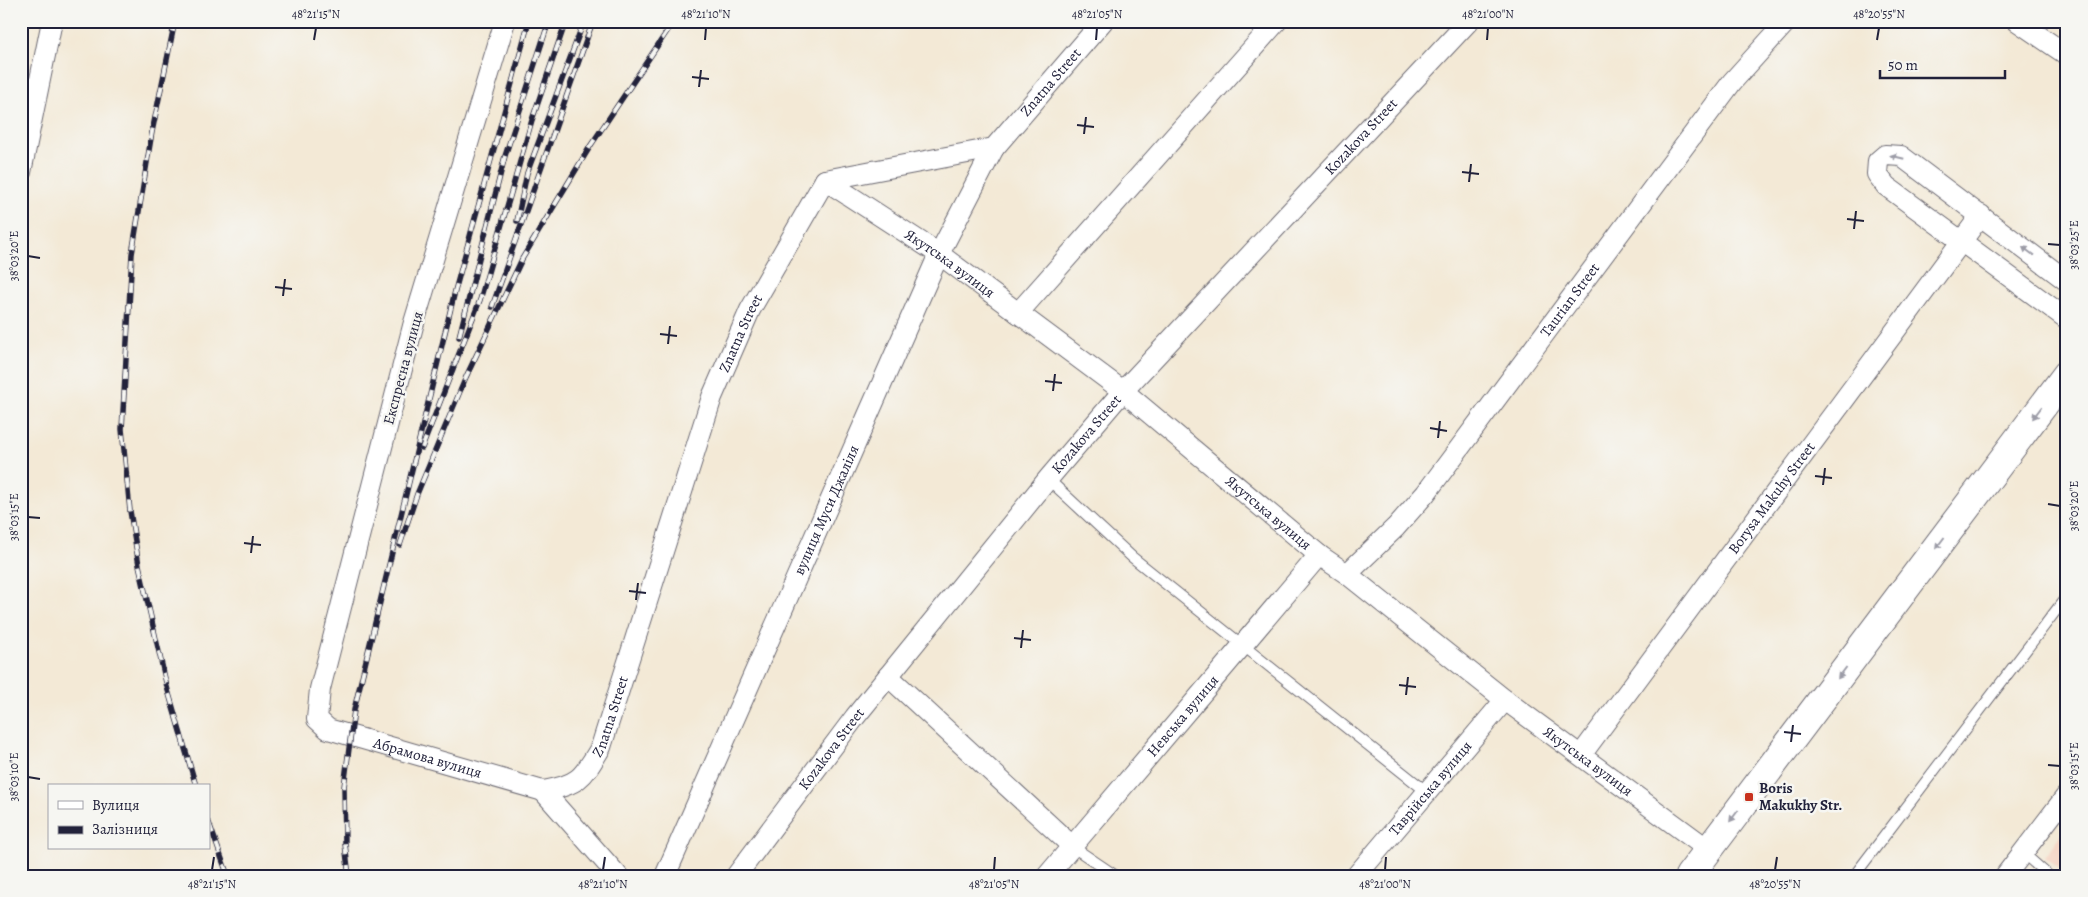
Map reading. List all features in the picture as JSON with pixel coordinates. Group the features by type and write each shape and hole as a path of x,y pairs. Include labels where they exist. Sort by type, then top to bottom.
{"main road":[{"path":"1689,876 2067,374"}],"street":[{"path":"21,172 52,21"},
{"name":"Експресна вулиця","path":"316,719 316,707 320,688 413,326 505,21"},
{"name":"Znatna Street","path":"994,148 1103,21"},
{"path":"1018,313 1278,21"},
{"name":"Kozakova Street","path":"736,876 888,676 1048,479 1124,391 1469,21"},
{"name":"Taurian Street","path":"1347,574 1396,527 1426,493 1732,82 1787,21"},
{"path":"2017,21 2038,27 2067,55"},
{"path":"825,180 994,148"},
{"name":"вулиця Муси Джаліля","path":"665,876 939,254 994,148"},
{"path":"2067,281 1901,156 1885,155 1878,162 1878,174 1886,186 2067,318"},
{"name":"Znatna Street","path":"543,790 566,787 586,773 601,747 712,397 750,310 825,180"},
{"name":"Якутська вулиця","path":"825,180 939,254 1124,391 1319,555 1347,574 1504,700 1709,850"},
{"name":"Borysa Makuhy Street","path":"1581,755 1981,215"},
{"name":"Невська вулиця","path":"1047,876 1319,555"},
{"path":"888,676 1073,847"},
{"name":"Таврійська вулиця","path":"1356,876 1504,700"},
{"name":"Абрамова вулиця","path":"316,719 328,729 543,790"},
{"path":"543,790 618,876"},
{"path":"2005,876 2067,795"}],"lane":[{"path":"1048,479 1132,557 1426,792"},
{"path":"1854,876 2067,596"},
{"path":"1073,847 1116,876"},
{"path":"2023,853 2049,876"}],"shaded area":[{"path":"2067,827 2067,873 2045,857"}],"railway":[{"path":"175,21 152,132 132,254 122,429 130,511 139,565 167,687 195,784"},
{"path":"349,876 345,844 344,787 354,710 455,291 529,21"},
{"path":"459,337 505,156 549,21"},
{"path":"422,448 480,300 532,120 566,21"},
{"path":"517,221 527,173 584,21"},
{"path":"492,307 593,21"},
{"path":"400,545 417,494 466,377 522,259 591,145 674,21"},
{"path":"210,826 228,876"}],"place":[{"name":"Boris Makukhy Str.","path":"1749,797"}]}
